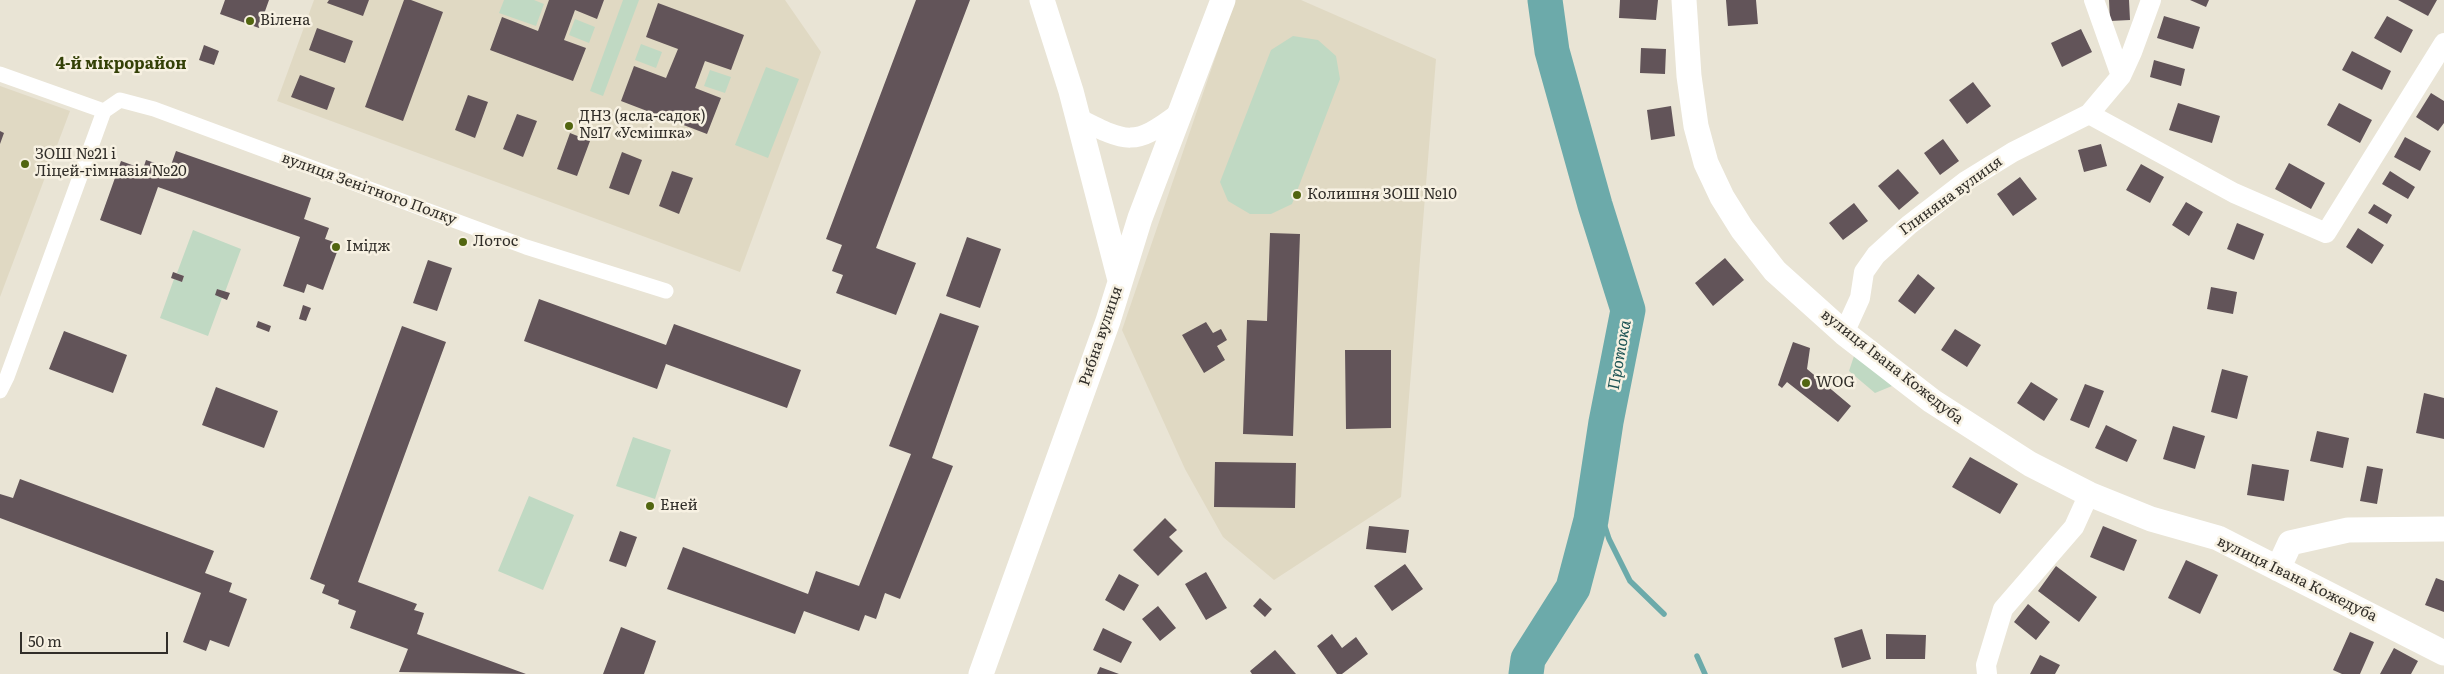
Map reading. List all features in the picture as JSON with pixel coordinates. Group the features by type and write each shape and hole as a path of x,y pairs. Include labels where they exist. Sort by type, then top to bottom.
{"street":[{"path":"1042,0 1078,118 1120,280"},
{"name":"Рибна вулиця","path":"981,674 1108,321 1140,218 1223,0"},
{"name":"вулиця Івана Кожедуба","path":"1684,0 1689,76 1696,126 1706,163 1722,197 1742,229 1775,271 1844,333 1932,401 2030,464 2089,494 2151,519 2218,538 2444,653"},
{"path":"2094,0 2121,76"},
{"name":"Глиняна вулиця","path":"1844,333 1860,298 1864,272 1876,254 1966,182 2013,152 2089,114 2121,76 2151,0"},
{"path":"2089,114 2234,193 2326,233 2444,43"},
{"path":"0,74 104,111 7,377 0,391"},
{"name":"вулиця Зенітного Полку","path":"104,111 120,100 154,109 526,247 666,291"},
{"path":"1078,118 1108,133 1128,139 1152,133 1179,113"},
{"path":"1987,674 1986,665 2003,609 2074,527 2089,494"},
{"path":"2278,569 2290,543 2348,530 2444,529"}],"shaded area":[{"name":"ДНЗ (ясла-садок) №17 «Усмішка»","path":"314,0 785,0 821,52 740,272 277,101"},
{"name":"Колишня ЗОШ №10","path":"1235,0 1301,0 1436,59 1401,497 1274,580 1223,537 1185,469 1122,330"},
{"name":"ЗОШ №21 і Ліцей-гімназія №20","path":"0,86 70,111 0,297"}],"green space":[{"path":"504,0 534,0 544,4 536,26 499,13"},
{"path":"623,0 639,0 603,96 590,91"},
{"path":"575,19 595,27 589,43 569,35"},
{"path":"1293,36 1318,40 1336,56 1340,79 1292,204 1271,214 1250,214 1228,201 1220,182 1271,50"},
{"path":"641,44 662,52 656,68 635,60"},
{"path":"766,67 799,79 768,158 735,145"},
{"path":"710,70 731,77 725,93 704,86"},
{"path":"193,230 241,249 225,292 217,289 222,298 208,336 160,318 174,279 182,282 184,276 177,273"},
{"path":"1855,353 1892,386 1875,393 1849,371"},
{"path":"633,437 671,450 655,499 616,486"},
{"path":"529,496 574,515 543,590 498,571"}],"building":[{"name":"Вілена","path":"225,0 269,0 259,28 220,14"},
{"path":"329,0 369,0 363,16 327,3"},
{"path":"404,0 411,0 443,12 403,121 365,107"},
{"path":"549,0 604,0 597,19 575,10 564,40 586,48 573,81 490,50 502,17 538,31"},
{"path":"916,0 970,0 876,248 916,263 896,315 836,293 843,275 832,271 842,245 826,239"},
{"path":"1620,0 1658,0 1656,20 1619,18"},
{"path":"1726,0 1756,0 1758,24 1728,26"},
{"path":"2109,0 2129,0 2130,20 2110,21"},
{"path":"2190,0 2209,0 2206,7"},
{"path":"2398,0 2437,0 2428,16"},
{"path":"658,3 744,35 731,70 705,61 695,88 721,98 707,134 621,101 634,66 666,78 678,49 646,37"},
{"path":"2164,16 2200,27 2193,49 2157,38"},
{"path":"2387,16 2413,30 2401,53 2374,38"},
{"path":"317,28 353,41 345,63 309,50"},
{"path":"2081,29 2092,52 2062,67 2051,43"},
{"path":"204,45 219,51 214,65 199,60"},
{"path":"1641,48 1666,49 1665,74 1640,73"},
{"path":"2352,51 2391,71 2382,90 2342,70"},
{"path":"2154,60 2185,69 2181,86 2150,77"},
{"path":"300,75 335,88 327,110 291,97"},
{"path":"1973,82 1991,106 1967,124 1949,100"},
{"path":"2431,93 2444,101 2444,123 2438,131 2416,117"},
{"path":"468,95 488,102 475,138 455,130"},
{"path":"2178,103 2220,116 2212,143 2169,130"},
{"path":"2339,103 2372,120 2360,143 2327,125"},
{"path":"1671,106 1675,136 1651,140 1647,110"},
{"path":"517,114 537,121 523,157 503,149"},
{"path":"0,131 4,133 0,144"},
{"path":"570,133 590,141 577,176 557,169"},
{"path":"2405,137 2431,151 2420,171 2394,157"},
{"path":"1943,139 1959,161 1940,175 1924,153"},
{"path":"2101,144 2107,166 2084,172 2078,150"},
{"path":"176,151 311,198 304,219 329,228 325,239 340,244 323,290 307,284 304,293 283,286 300,237 158,187 141,235 100,220 121,161 143,169 146,160 170,168"},
{"path":"622,152 642,160 629,195 609,188"},
{"path":"2289,163 2325,183 2311,209 2275,189"},
{"path":"2141,164 2164,177 2150,203 2126,190"},
{"path":"1898,169 1919,193 1899,210 1878,186"},
{"path":"672,171 693,178 679,214 659,206"},
{"path":"2390,171 2415,187 2408,199 2382,184"},
{"path":"2020,177 2037,199 2013,216 1997,194"},
{"path":"2186,202 2203,212 2189,236 2172,225"},
{"path":"1854,203 1868,221 1843,240 1829,223"},
{"path":"2374,204 2392,215 2387,224 2368,213"},
{"path":"2237,223 2264,234 2254,260 2227,249"},
{"path":"2358,228 2384,245 2372,264 2346,247"},
{"path":"1270,233 1300,234 1293,436 1243,434 1247,320 1267,321"},
{"path":"967,237 1001,249 980,308 946,296"},
{"path":"1725,258 1744,280 1713,306 1695,283"},
{"path":"428,260 452,268 437,311 413,303"},
{"path":"173,272 184,276 182,282 171,278"},
{"path":"1918,274 1935,288 1915,314 1898,301"},
{"path":"2211,287 2237,292 2233,314 2207,309"},
{"path":"217,289 230,293 227,300 215,295"},
{"path":"539,299 666,345 674,324 801,370 787,408 666,364 657,389 524,341"},
{"path":"303,305 311,308 306,321 299,319"},
{"path":"940,313 979,326 932,458 953,466 900,599 885,593 876,619 865,615 859,631 804,611 795,634 667,589 683,547 808,594 816,571 859,586 911,454 889,446"},
{"path":"258,321 271,326 269,332 256,327"},
{"path":"1206,322 1213,333 1221,329 1227,340 1217,346 1225,360 1204,373 1182,335"},
{"path":"402,326 446,342 358,582 417,604 414,610 424,613 417,634 526,674 399,672 408,649 350,628 356,611 338,604 339,600 322,593 325,585 310,579"},
{"path":"1955,329 1981,345 1967,367 1941,350"},
{"path":"64,331 127,355 113,393 49,369"},
{"name":"WOG","path":"1793,342 1810,348 1807,369 1851,406 1838,422 1787,382 1782,388 1778,385"},
{"path":"1345,350 1391,350 1391,428 1346,429"},
{"path":"2222,369 2248,376 2237,419 2211,412"},
{"path":"2031,382 2058,399 2044,421 2017,403"},
{"path":"2085,384 2104,391 2089,428 2070,420"},
{"path":"216,387 278,411 264,448 202,425"},
{"path":"2424,393 2444,398 2444,439 2416,433"},
{"path":"2106,425 2137,440 2127,462 2095,448"},
{"path":"2173,426 2205,436 2195,469 2163,459"},
{"path":"2317,431 2349,438 2343,468 2310,461"},
{"path":"1970,457 2018,484 2000,514 1952,487"},
{"path":"1215,462 1296,463 1295,508 1214,507"},
{"path":"2252,464 2289,470 2284,501 2247,495"},
{"path":"2367,466 2383,469 2377,504 2360,501"},
{"path":"20,479 214,551 205,573 232,583 229,592 247,599 229,647 210,640 206,651 183,642 201,593 0,518 0,494 13,498"},
{"path":"1165,518 1177,530 1169,537 1183,551 1158,576 1133,550"},
{"path":"1369,526 1409,530 1406,553 1366,549"},
{"path":"2103,526 2137,540 2124,571 2090,557"},
{"path":"620,531 637,537 626,567 609,561"},
{"path":"2186,560 2218,575 2200,614 2168,598"},
{"path":"1405,564 1423,589 1392,611 1374,586"},
{"path":"2056,566 2097,597 2079,622 2038,591"},
{"path":"1206,572 1227,608 1206,620 1185,584"},
{"path":"1119,574 1139,585 1124,611 1105,600"},
{"path":"2436,578 2444,581 2444,612 2425,605"},
{"path":"1260,598 1272,609 1265,617 1253,606"},
{"path":"2028,604 2050,622 2036,640 2014,622"},
{"path":"1158,606 1176,628 1160,641 1142,619"},
{"path":"621,627 656,641 644,674 603,674"},
{"path":"1103,628 1132,642 1121,663 1093,650"},
{"path":"1862,629 1871,659 1842,668 1834,638"},
{"path":"2350,632 2374,642 2360,674 2342,674 2333,670"},
{"path":"1332,634 1342,648 1356,637 1368,654 1342,674 1337,674 1317,646"},
{"path":"1886,634 1926,635 1925,659 1886,659"},
{"path":"2394,648 2418,661 2411,674 2380,674"},
{"path":"1275,650 1296,674 1252,674 1250,671"},
{"path":"2040,655 2060,665 2055,674 2030,674"},
{"path":"1100,667 1119,674 1097,674"}],"waterway":[{"name":"Протока","path":"1526,674 1528,659 1573,588 1591,520 1606,422 1628,310 1595,205 1552,51 1545,0"},
{"path":"1595,496 1609,539 1630,581 1664,614"},
{"path":"1697,656 1705,674"}],"place":[{"name":"Вілена","path":"250,21"},
{"name":"ДНЗ (ясла-садок) №17 «Усмішка»","path":"569,126"},
{"name":"ЗОШ №21 і Ліцей-гімназія №20","path":"25,164"},
{"name":"Колишня ЗОШ №10","path":"1297,195"},
{"name":"Лотос","path":"463,242"},
{"name":"Імідж","path":"336,247"},
{"name":"WOG","path":"1806,383"},
{"name":"Еней","path":"650,506"}],"district":[{"name":"4-й мікрорайон","path":"121,64"}]}
